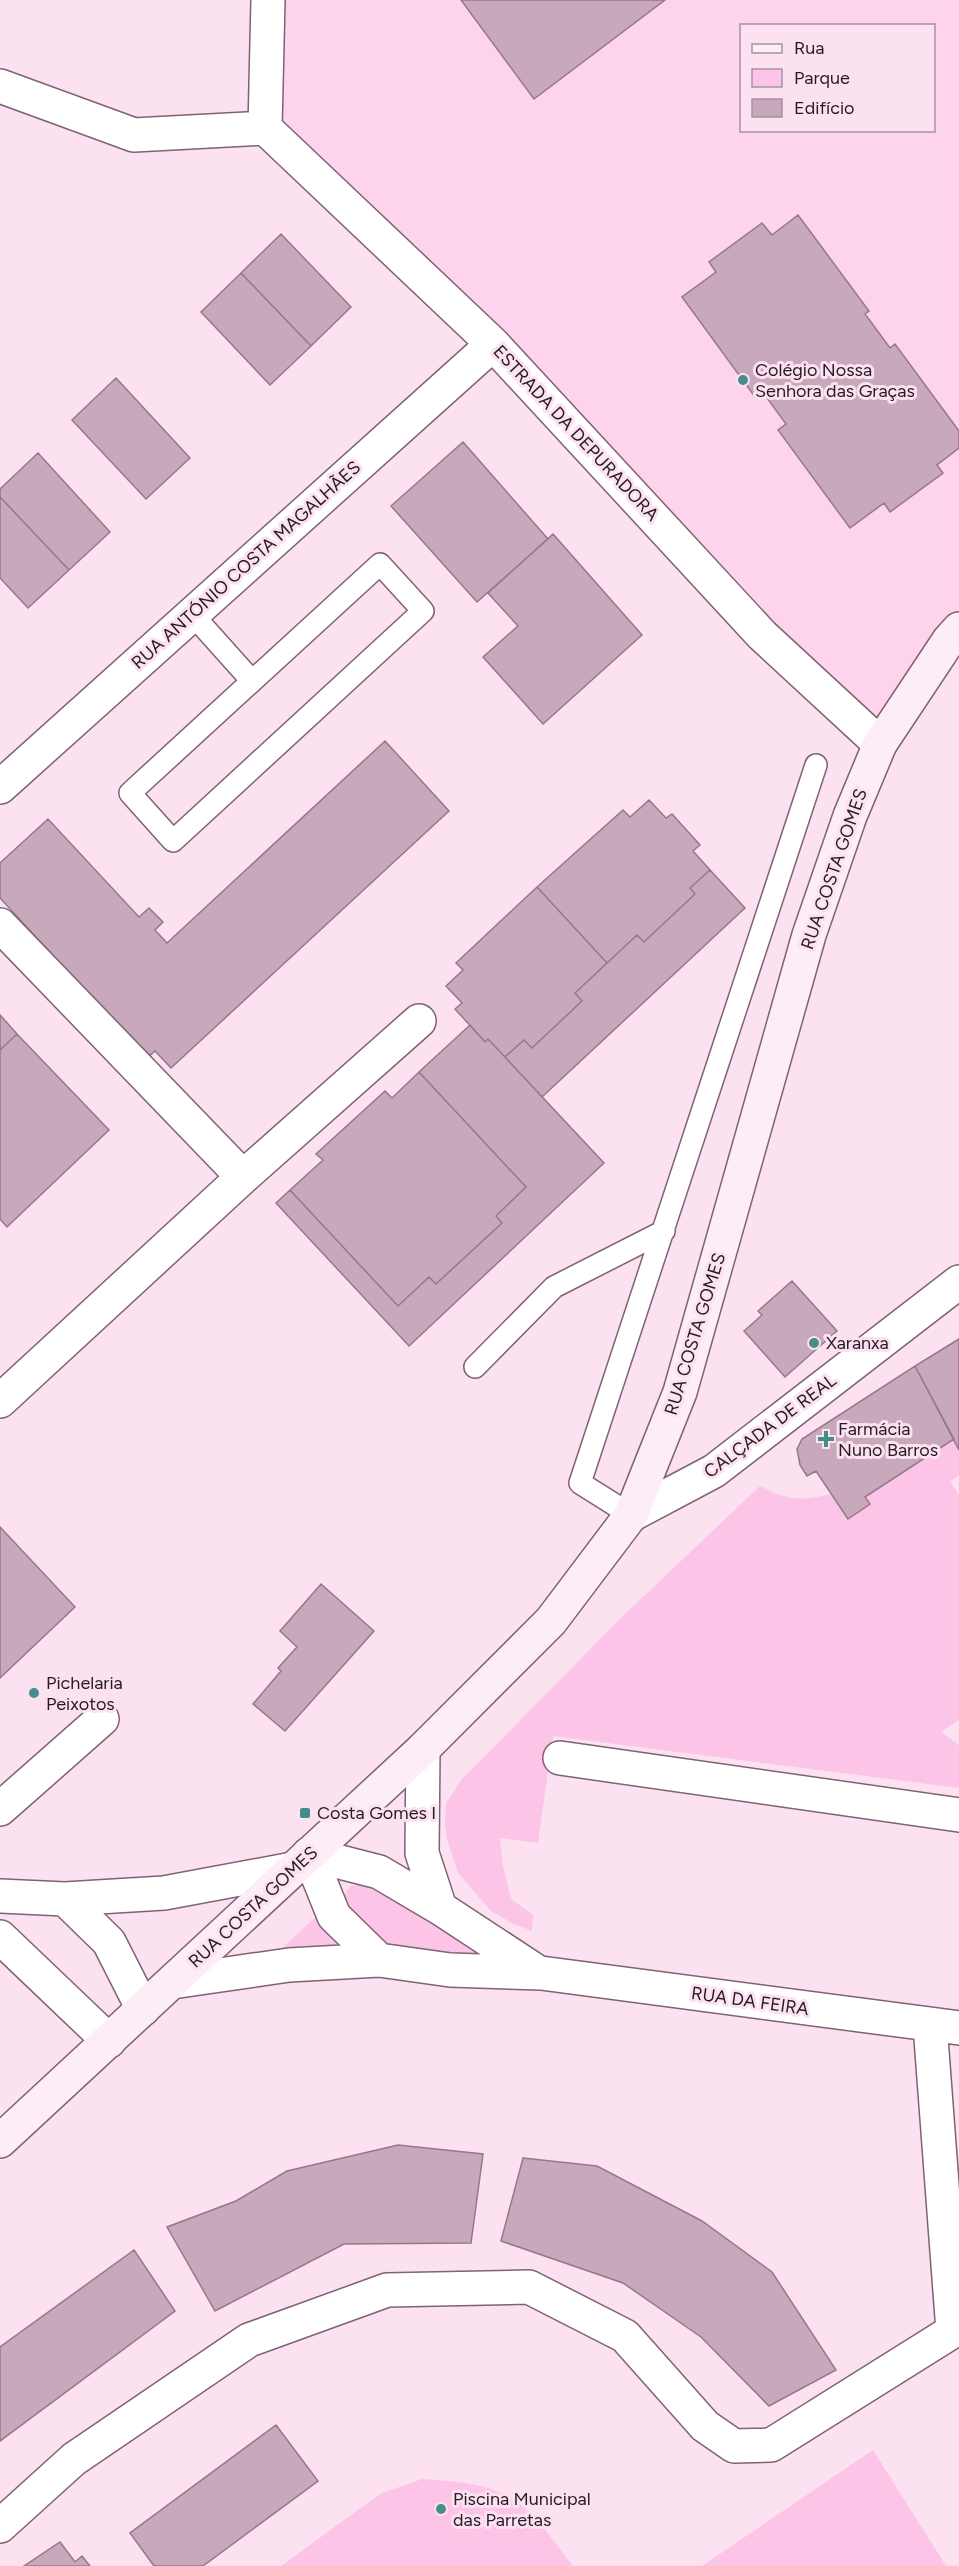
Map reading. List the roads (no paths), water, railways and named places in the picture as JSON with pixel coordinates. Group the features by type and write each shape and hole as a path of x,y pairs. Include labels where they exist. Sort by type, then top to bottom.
{"street":[{"path":"0,86 134,135 265,128 268,0"},
{"name":"ESTRADA DA DEPURADORA","path":"265,128 493,344 762,635 880,744"},
{"name":"RUA ANTÓNIO COSTA MAGALHÃES","path":"0,787 493,344"},
{"name":"RUA COSTA GOMES","path":"0,2141 423,1749 551,1621 631,1515 680,1392 809,934 850,816 880,744 955,637"},
{"path":"0,926 243,1177"},
{"path":"0,1401 243,1177 419,1021"},
{"name":"CALÇADA DE REAL","path":"631,1515 714,1471 959,1282"},
{"path":"0,1809 102,1719"},
{"path":"423,1749 422,1853 440,1908"},
{"path":"560,1758 959,1815"},
{"path":"0,1896 65,1899 164,1893 301,1862 333,1916 379,1960"},
{"name":"RUA DA FEIRA","path":"301,1862 379,1872 440,1908 541,1974"},
{"path":"65,1899 109,1942 143,2009"},
{"path":"0,1937 109,2041"},
{"name":"RUA DA FEIRA","path":"172,1982 289,1965 379,1960 450,1970 541,1974 944,2027"},
{"path":"0,2526 74,2459 249,2340 387,2290 529,2287 625,2336 705,2426 734,2446 771,2445 956,2336 944,2027"}],"lane":[{"path":"380,564 423,611 173,841 130,793 252,681 380,564"},
{"path":"192,614 252,681"},
{"path":"631,1515 580,1483 816,765"},
{"path":"475,1367 554,1287 664,1231"}],"place":[{"name":"Colégio Nossa Senhora das Graças","path":"743,380"},
{"name":"Xaranxa","path":"814,1343"},
{"name":"Farmácia Nuno Barros","path":"826,1439"},
{"name":"Pichelaria Peixotos","path":"34,1693"},
{"name":"Costa Gomes I","path":"305,1813"},
{"name":"Piscina Municipal das Parretas","path":"441,2509"}]}
